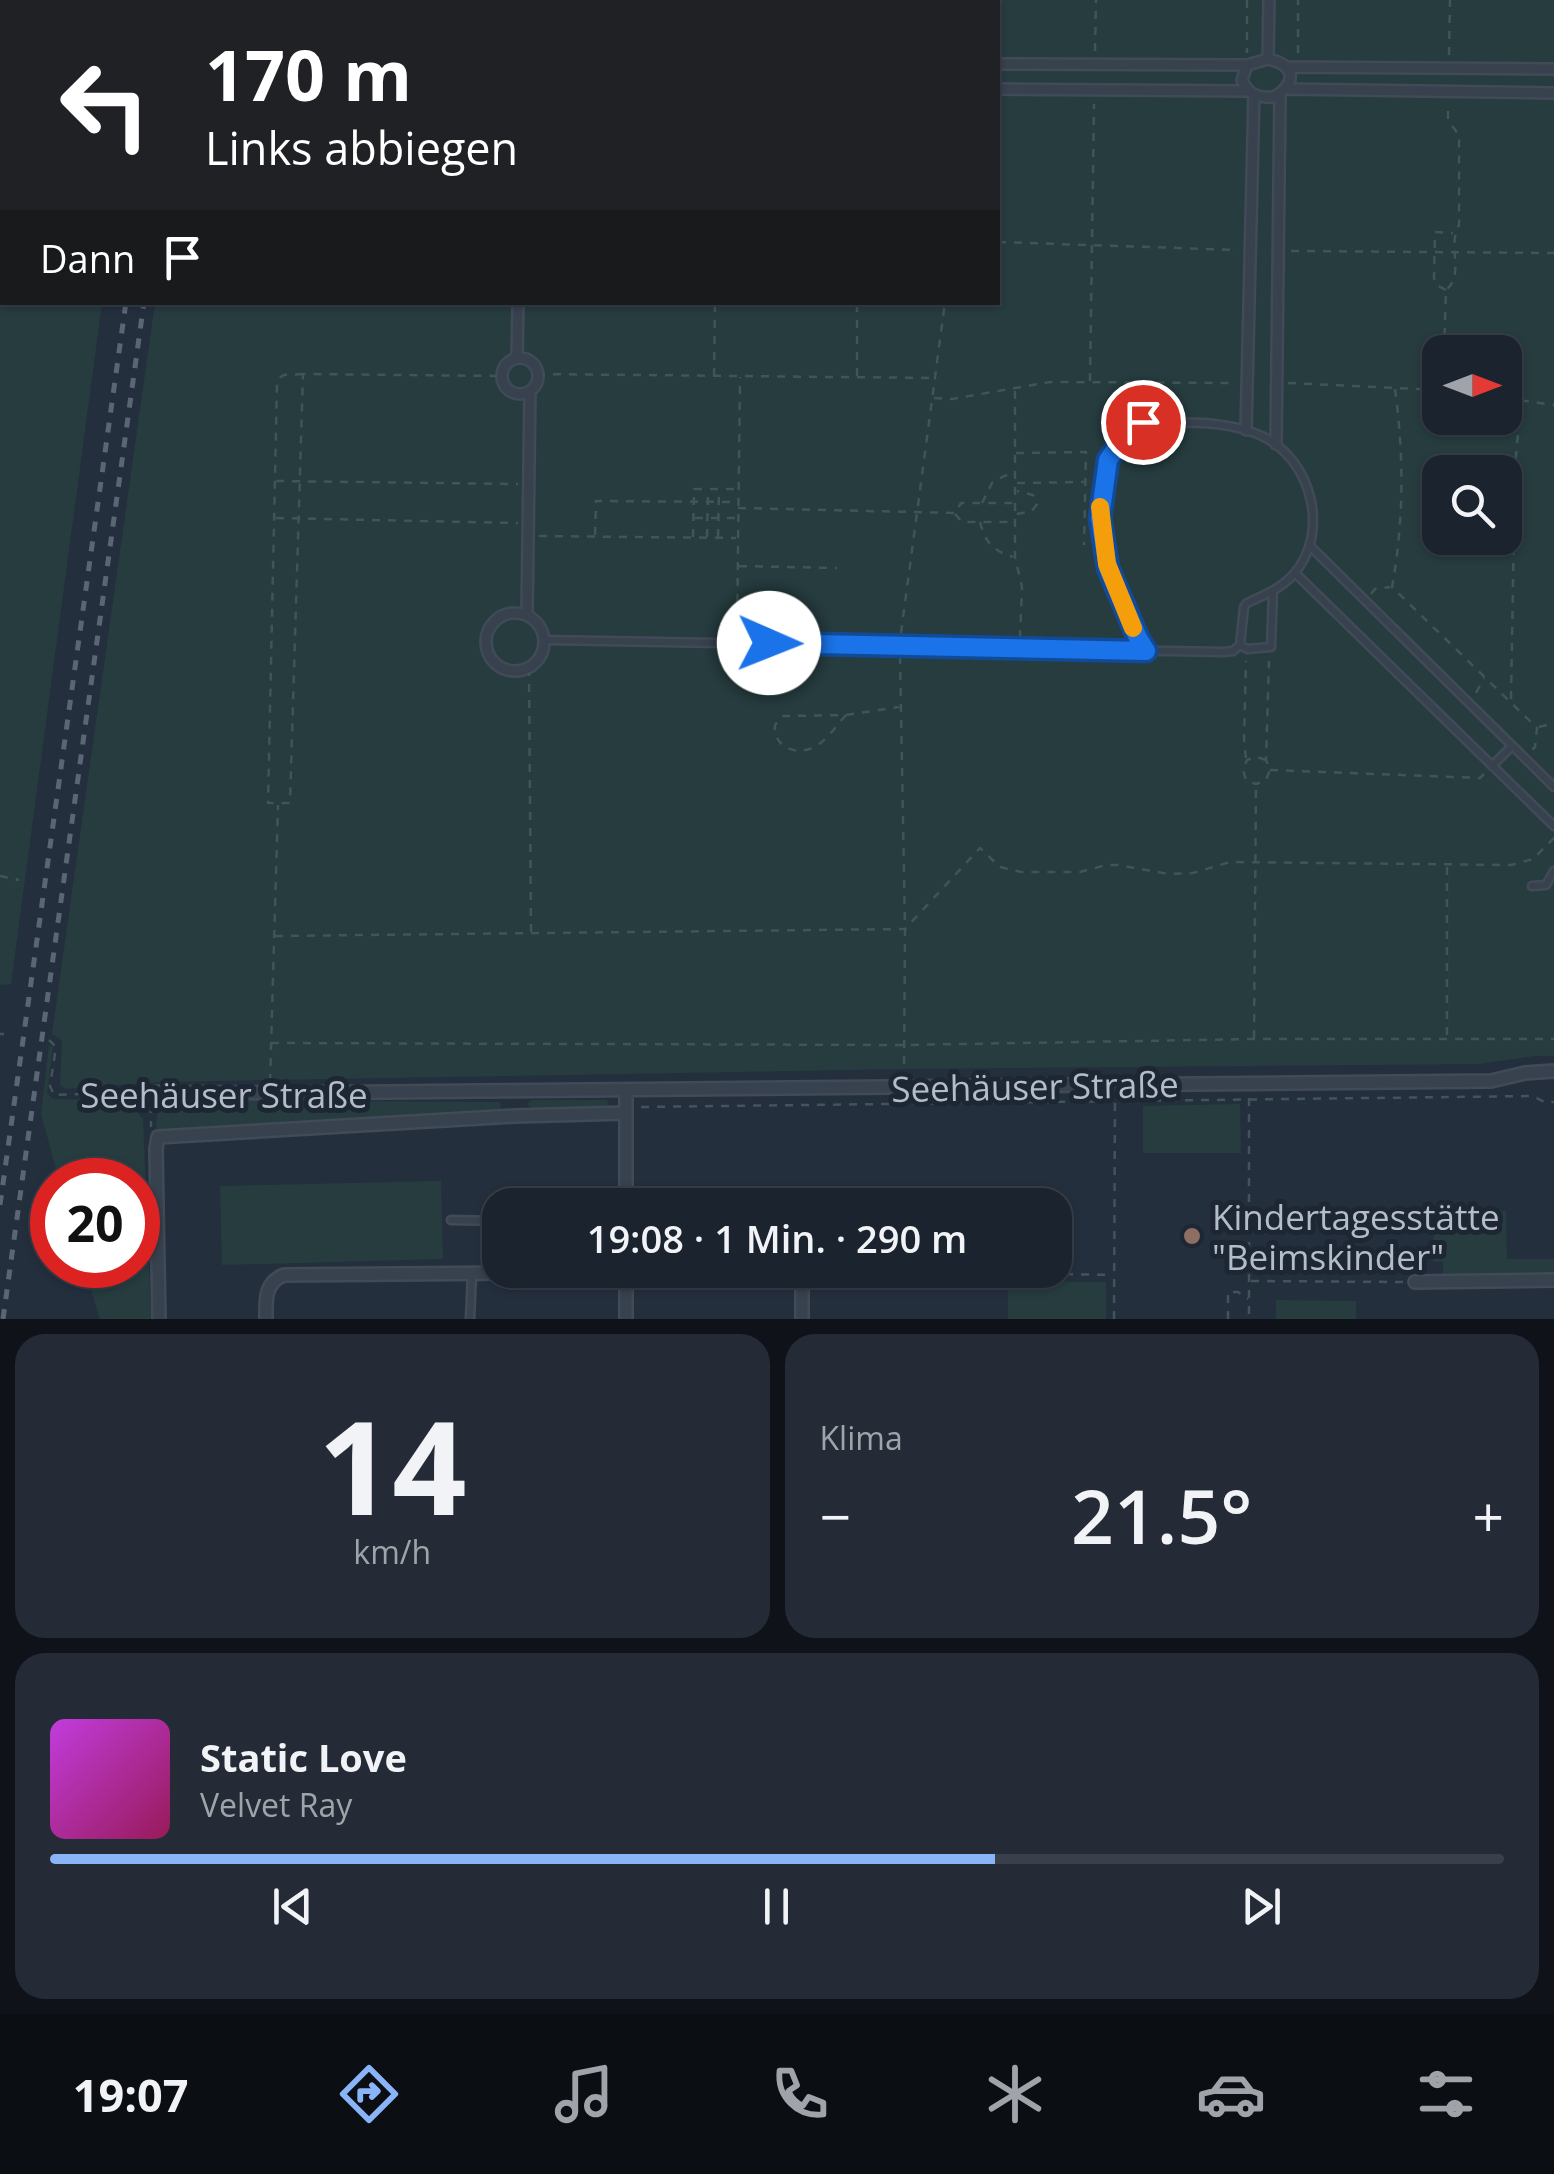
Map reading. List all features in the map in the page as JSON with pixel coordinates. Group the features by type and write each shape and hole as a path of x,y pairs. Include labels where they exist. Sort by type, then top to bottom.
{"street":[{"path":"1268,59 1269,0"},
{"path":"1000,64 1247,65 1268,59 1292,67 1554,69"},
{"path":"1246,430 1251,93 1242,80 1247,65"},
{"path":"1000,89 1251,93 1274,98 1290,84 1292,67"},
{"path":"1283,92 1554,94"},
{"path":"1276,444 1283,92"},
{"path":"517,358 518,305"},
{"path":"527,615 530,391 537,374 531,362 517,358 506,365 502,376 508,389 515,393 530,391"},
{"path":"527,615 536,621 545,640 542,654 528,668 513,672 503,669 487,651 488,631 501,616 527,615"},
{"name":"Seehäuser Straße","path":"151,1092 1491,1081 1554,1071"},
{"path":"515,1116 516,1091"},
{"path":"626,1091 630,1110 627,1188"},
{"name":"Seehäuser Straße","path":"158,1137 630,1110"},
{"path":"158,1137 159,1319"},
{"path":"266,1319 268,1290 275,1278 284,1275 482,1273"},
{"path":"1415,1282 1554,1280"},
{"path":"626,1288 626,1319"},
{"path":"802,1288 802,1319"}],"lane":[{"path":"1146,651 1107,564 1100,509 1108,460 1128,430 1140,422 1223,424 1246,430 1276,444 1296,466 1308,492 1313,519 1310,546 1295,573 1244,607 1243,647"},
{"path":"1310,546 1554,786"},
{"path":"1295,573 1554,826"},
{"path":"545,640 1228,652 1243,647 1269,649 1273,591"},
{"path":"1492,766 1512,746"},
{"path":"1532,886 1546,886 1554,871"},
{"path":"451,1220 482,1221"},
{"path":"470,1319 472,1273"}],"path":[{"path":"1095,64 1096,0"},
{"path":"1247,0 1247,65"},
{"path":"1292,67 1298,0"},
{"path":"1448,69 1450,0"},
{"path":"1090,382 1094,89"},
{"path":"1445,335 1446,290 1454,278 1454,233 1459,225 1460,134 1448,120"},
{"path":"1446,290 1434,278 1436,232 1454,233"},
{"path":"1000,242 1250,251"},
{"path":"1278,251 1554,253"},
{"path":"714,305 714,376"},
{"path":"856,377 857,305"},
{"path":"904,1058 900,645 944,305"},
{"path":"303,374 290,803 268,803 278,379 284,374 303,374 502,376"},
{"path":"537,374 936,378"},
{"path":"736,642 740,376"},
{"path":"933,398 952,400 1050,382 1246,383"},
{"path":"1277,383 1422,389"},
{"path":"1015,388 1015,557 1022,587 1020,648"},
{"path":"1392,587 1403,477 1395,388"},
{"path":"1522,400 1554,405"},
{"path":"1511,702 1517,435"},
{"path":"1015,453 1086,452 1084,546"},
{"path":"982,503 993,482 1015,472"},
{"path":"275,480 530,484"},
{"path":"1015,482 1085,482"},
{"path":"693,538 694,489 738,489"},
{"path":"708,489 708,538"},
{"path":"718,538 719,489"},
{"path":"1015,492 1033,495 1037,504 1032,511 1015,514"},
{"path":"596,537 596,501 719,502 918,512 954,512 962,503 1015,504"},
{"path":"954,512 962,522 1015,522"},
{"path":"274,518 530,523"},
{"path":"693,518 738,518"},
{"path":"980,522 984,537 994,548 1015,557"},
{"path":"530,536 738,538"},
{"path":"738,566 837,568"},
{"path":"1365,600 1375,589 1392,587"},
{"path":"1392,587 1537,728"},
{"path":"1243,647 1247,760 1243,770 1246,780 1256,784 1266,780 1270,770 1266,760 1269,649"},
{"path":"528,668 532,933"},
{"path":"1470,704 1484,676"},
{"path":"846,715 812,748 788,748 776,738 775,725 783,716 846,715 901,707"},
{"path":"1537,728 1554,724"},
{"path":"1524,758 1535,748 1537,728"},
{"path":"1247,760 1257,756 1266,760"},
{"path":"1270,770 1480,778 1492,766"},
{"path":"1254,1039 1256,784"},
{"path":"270,1094 278,803"},
{"path":"274,936 905,929 980,848 1000,868 1021,872 1080,872 1118,865 1169,874 1193,873 1230,862 1504,866 1526,863 1554,838"},
{"path":"1447,865 1448,1040"},
{"path":"0,876 19,880"},
{"path":"272,1044 904,1045 1554,1039"},
{"name":"Seehäuser Straße","path":"49,1040 56,1047 50,1086 54,1095 151,1092"},
{"path":"151,1092 151,1127 158,1137"},
{"name":"Seehäuser Straße","path":"630,1110 1533,1096 1554,1102"},
{"path":"1249,1100 1249,1319"},
{"path":"1114,1101 1114,1319"},
{"path":"1301,1273 1301,1281"},
{"path":"1329,1273 1329,1281"},
{"path":"1359,1273 1359,1282"},
{"path":"1389,1273 1389,1282"},
{"path":"1072,1274 1114,1275"},
{"path":"1249,1281 1415,1282"},
{"path":"1228,1319 1228,1292 1238,1292 1249,1300"}],"green space":[{"path":"1000,0 1554,0 1554,1056 1479,1064 160,1082 66,1089 60,1085 62,1040 52,1034 155,305 1000,305"},
{"path":"0,305 102,305 11,984 0,985"},
{"path":"49,1045 53,1047 47,1093 53,1099 125,1100 143,1119 145,1158 53,1158 41,1114"},
{"path":"168,1100 500,1102 501,1108 158,1131 158,1104"},
{"path":"607,1100 608,1104 605,1108 531,1109 527,1103"},
{"path":"1240,1104 1241,1153 1143,1153 1143,1106"},
{"path":"441,1181 443,1259 222,1265 220,1186"},
{"path":"1506,1211 1507,1259 1554,1259 1554,1274 1443,1274 1443,1262 1433,1261 1434,1213"},
{"path":"1072,1282 1106,1282 1106,1319 1008,1319 1008,1288 1072,1288"},
{"path":"90,1288 150,1288 151,1319 100,1319"},
{"path":"1276,1300 1356,1301 1356,1319 1276,1319"}],"railway":[{"path":"0,1205 126,305"},
{"path":"3,1319 144,305"}],"slow traffic":[{"path":"1100,507 1107,564 1133,628"}],"place":[{"name":"Kindertagesstätte \"Beimskinder\"","path":"1192,1236"}],"route":[{"path":"769,643 1146,651 1108,568 1100,518 1108,460 1131,428 1143,422"}]}
